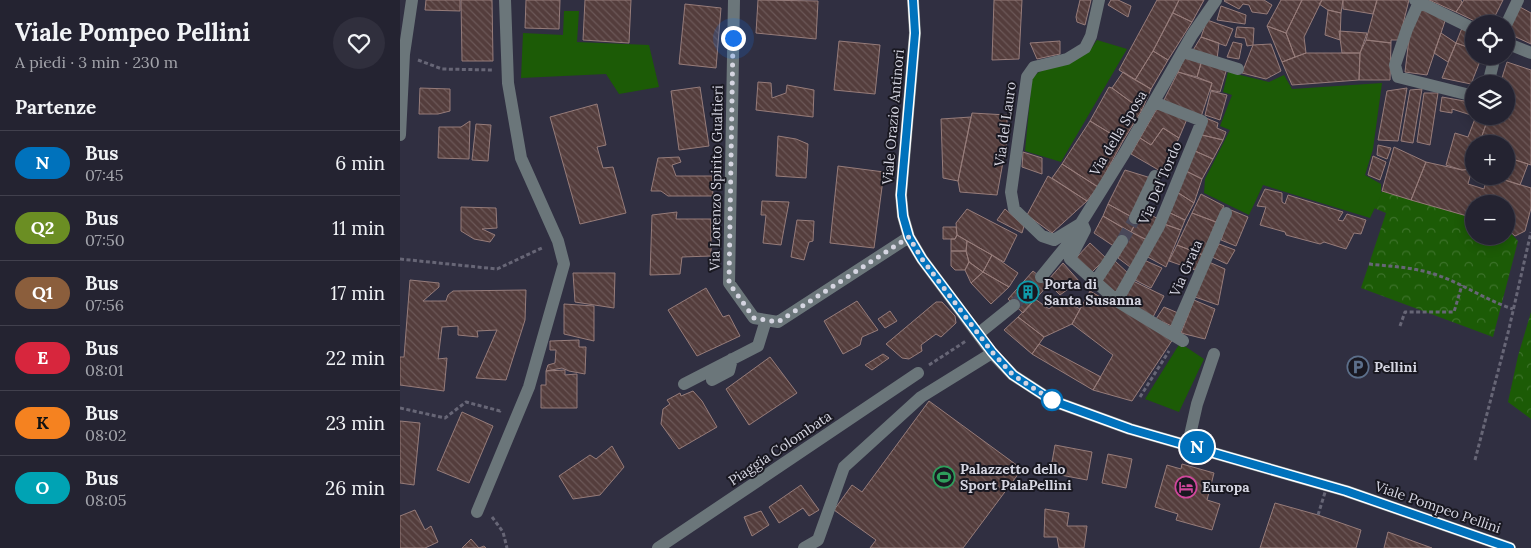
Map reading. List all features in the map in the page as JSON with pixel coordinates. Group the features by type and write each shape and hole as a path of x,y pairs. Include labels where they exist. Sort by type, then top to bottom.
{"street":[{"path":"400,135 404,54 412,0"},
{"path":"479,507 529,387 564,264 558,241 521,158 508,83 505,0"},
{"name":"Via Lorenzo Spirito Gualtieri","path":"734,0 729,283 754,318 766,320"},
{"name":"Viale Orazio Antinori","path":"913,0 915,33 901,195 903,216 909,237 922,259 978,334"},
{"name":"Via del Lauro","path":"1082,223 1054,240 1042,236 1014,209 1011,192 1027,77 1034,67 1066,59 1085,48 1091,36 1099,0"},
{"name":"Via della Sposa","path":"1041,278 1082,223 1183,52 1216,0"},
{"path":"1511,15 1518,0"},
{"path":"1465,24 1418,1 1395,65 1398,77 1465,94"},
{"path":"1515,47 1531,53"},
{"path":"1183,52 1238,69"},
{"name":"Via Del Tordo","path":"1117,301 1159,226 1202,121 1154,102"},
{"path":"1135,218 1155,176"},
{"name":"Via Grata","path":"1178,338 1226,213"},
{"path":"1082,223 1086,230 1070,259 1117,301 1178,338"},
{"path":"684,384 758,346 766,320 778,322 909,237"},
{"path":"1095,282 1122,241"},
{"path":"978,334 1014,305"},
{"name":"Viale Pompeo Pellini","path":"978,334 1013,375 1053,401 1130,429 1188,444 1327,486 1510,548"},
{"path":"804,548 818,540 844,467 921,397 992,352"},
{"path":"1188,444 1197,404 1214,354"},
{"path":"712,380 729,371 732,360"},
{"name":"Piaggia Colombata","path":"658,548 918,373"}],"path":[{"path":"404,54 442,69 508,70"},
{"path":"1475,460 1531,232"},
{"path":"400,258 497,269 558,241"},
{"path":"1369,264 1424,271 1513,309"},
{"path":"1400,326 1406,312 1454,312 1462,286"},
{"path":"1140,397 1178,338"},
{"path":"918,373 963,343"},
{"path":"400,408 445,418 466,402 500,411 508,396 523,401"},
{"path":"1318,515 1327,486"},
{"path":"479,507 503,532 507,548"}],"green space":[{"path":"564,11 579,11 577,42 649,45 659,87 619,94 606,74 521,78 523,33 563,35"},
{"path":"1097,40 1127,49 1061,162 1025,151 1032,78 1039,72 1089,52"},
{"path":"1228,72 1269,82 1284,75 1292,89 1382,83 1373,149 1365,175 1381,184 1381,195 1370,218 1263,185 1249,215 1204,193 1205,179 1230,130 1220,126 1232,95 1223,92"},
{"path":"1382,191 1465,215 1465,245 1515,245 1515,238 1518,241 1493,337 1361,288 1386,213 1374,208"},
{"path":"1531,312 1531,419 1508,402 1518,356"},
{"path":"1180,343 1204,359 1179,412 1145,399"}],"building":[{"path":"426,0 460,0 460,11 425,10"},
{"path":"461,0 492,0 493,61 462,61"},
{"path":"526,0 560,0 559,29 525,28"},
{"path":"585,0 631,0 629,43 583,40"},
{"path":"758,0 818,1 816,39 756,33"},
{"path":"994,0 1022,0 1019,59 992,60"},
{"path":"1080,0 1091,0 1085,25 1077,22 1076,17"},
{"path":"1111,0 1118,0 1131,6 1128,17 1108,5"},
{"path":"1157,0 1179,0 1153,51 1135,80 1119,70"},
{"path":"1179,0 1204,0 1192,22 1173,13"},
{"path":"1225,0 1264,0 1272,5 1267,14 1252,12 1249,5 1243,4 1239,9"},
{"path":"1281,0 1302,0 1286,33 1267,26"},
{"path":"1302,0 1322,0 1304,37 1306,53 1295,57 1286,33"},
{"path":"1322,0 1343,0 1341,13 1328,10 1319,4"},
{"path":"1343,0 1377,0 1373,14 1343,9"},
{"path":"1377,0 1409,0 1399,40 1391,40 1391,43 1366,40"},
{"path":"1429,0 1461,0 1462,3 1456,12"},
{"path":"1464,0 1503,0 1496,15 1465,16 1456,12"},
{"path":"685,4 721,8 716,68 679,64"},
{"path":"1221,6 1246,15 1245,24 1217,20"},
{"path":"1420,6 1446,18 1427,75 1405,72 1410,30"},
{"path":"1520,7 1531,13 1531,44 1515,37 1515,17"},
{"path":"1328,10 1341,13 1340,40 1325,35"},
{"path":"1173,13 1192,22 1168,60 1153,51"},
{"path":"1207,20 1233,29 1226,46 1201,37"},
{"path":"1267,26 1286,33 1295,57 1282,62"},
{"path":"1237,27 1254,28 1253,45 1247,46 1245,38 1235,37"},
{"path":"1462,28 1465,29 1465,46 1456,43"},
{"path":"1339,31 1367,33 1360,53 1342,53"},
{"path":"1441,33 1456,43 1448,62 1434,53"},
{"path":"1201,37 1219,43 1217,59 1192,52"},
{"path":"1366,40 1391,43 1390,80 1359,80 1360,53"},
{"path":"839,41 880,45 875,94 834,90"},
{"path":"1060,41 1060,54 1037,59 1030,43"},
{"path":"1233,42 1242,44 1239,59 1227,57"},
{"path":"1456,43 1465,46 1465,65 1478,65 1475,75 1465,75 1465,83 1442,78"},
{"path":"1271,44 1281,71 1266,79 1242,73 1253,45"},
{"path":"1153,51 1168,60 1151,89 1135,80"},
{"path":"1306,53 1360,53 1359,80 1292,85 1282,62"},
{"path":"1185,56 1202,60 1197,77 1178,72"},
{"path":"1202,60 1227,68 1220,92 1210,90 1212,83 1197,77"},
{"path":"1506,65 1515,65 1531,70 1531,165 1515,160 1515,135 1482,135 1486,125 1515,125 1515,75 1503,75"},
{"path":"1123,72 1151,89 1142,110 1112,88"},
{"path":"1178,72 1212,83 1201,117 1162,104"},
{"path":"758,82 771,83 772,98 786,93 787,85 814,90 813,117 756,110"},
{"path":"700,87 709,146 679,150 671,91"},
{"path":"1109,87 1142,110 1123,141 1090,121"},
{"path":"420,88 450,89 450,111 438,114 419,114"},
{"path":"1407,88 1398,141 1378,140 1387,91"},
{"path":"1422,89 1413,143 1401,141 1410,90"},
{"path":"1211,91 1227,95 1220,120 1205,115"},
{"path":"1424,93 1438,93 1430,145 1417,142"},
{"path":"1442,97 1465,101 1465,113 1452,109 1452,113 1440,111"},
{"path":"597,104 606,145 597,147 603,168 613,167 626,213 580,224 550,117"},
{"path":"1158,107 1187,119 1179,138 1163,128 1151,145 1140,138"},
{"path":"972,113 1007,115 1007,140 997,195 960,192 958,181"},
{"path":"971,117 958,181 943,178 941,119"},
{"path":"1206,118 1218,123 1217,128 1226,132 1223,140 1202,135"},
{"path":"470,121 469,159 438,158 439,127 461,127"},
{"path":"1090,121 1123,141 1098,187 1062,164"},
{"path":"476,124 491,125 488,161 472,160"},
{"path":"1473,125 1486,125 1482,135 1469,135"},
{"path":"1163,128 1179,138 1162,172 1131,154 1140,138 1151,145"},
{"path":"1455,133 1465,136 1465,170 1446,165"},
{"path":"1202,135 1223,140 1213,159 1195,151"},
{"path":"778,136 796,139 808,144 806,178 776,176"},
{"path":"1378,145 1391,148 1387,159 1377,155"},
{"path":"1394,147 1426,162 1411,200 1382,191"},
{"path":"1195,151 1213,159 1202,179 1186,171"},
{"path":"1023,152 1042,158 1042,174 1022,167"},
{"path":"1373,156 1386,162 1380,180 1368,175"},
{"path":"679,157 681,162 672,165 676,176 712,176 713,196 668,196 661,191 651,191 658,158"},
{"path":"1515,160 1528,164 1520,185 1515,183"},
{"path":"1426,162 1465,170 1465,185 1484,189 1485,185 1515,185 1515,183 1531,188 1531,208 1525,231 1515,236 1515,195 1465,195 1465,215 1411,200"},
{"path":"1062,164 1098,187 1087,201 1052,178"},
{"path":"838,166 884,172 874,248 830,243"},
{"path":"1125,170 1151,178 1132,217 1108,204"},
{"path":"1186,171 1202,179 1194,203 1177,192"},
{"path":"1048,176 1087,201 1052,233 1027,215"},
{"path":"1265,189 1282,193 1282,202 1285,204 1288,195 1343,212 1338,220 1343,221 1347,214 1366,220 1361,234 1354,233 1346,249 1324,242 1320,244 1286,235 1285,232 1260,225 1266,207 1257,206"},
{"path":"1177,192 1194,203 1185,220 1168,212"},
{"path":"1201,194 1224,206 1216,222 1192,213"},
{"path":"762,201 789,202 781,245 763,243 766,215 761,215"},
{"path":"1108,204 1137,220 1131,232 1103,216"},
{"path":"461,207 496,208 497,228 482,229 495,235 490,242 474,239 461,231"},
{"path":"967,209 1017,235 1004,262 957,235 956,223"},
{"path":"1005,209 1024,226 1022,233 997,220"},
{"path":"1142,210 1160,220 1149,241 1131,232"},
{"path":"1231,210 1248,217 1236,246 1221,240"},
{"path":"677,212 676,219 711,219 711,256 682,257 680,274 650,275 652,215"},
{"path":"1168,212 1185,220 1181,230 1164,224"},
{"path":"1192,213 1216,222 1203,255 1177,245"},
{"path":"1103,216 1123,228 1115,247 1094,233"},
{"path":"797,220 814,221 813,241 809,242 804,260 791,257"},
{"path":"1164,224 1181,230 1166,267 1146,256"},
{"path":"943,227 956,227 957,235 955,239 943,239"},
{"path":"1123,228 1131,232 1126,243 1119,238"},
{"path":"1131,232 1149,241 1134,270 1118,258"},
{"path":"957,235 967,241 966,251 951,251 951,239 955,239"},
{"path":"967,241 992,255 983,272 969,262 966,251"},
{"path":"1090,243 1106,258 1091,273 1076,258"},
{"path":"1219,244 1235,250 1227,264 1212,257"},
{"path":"1177,245 1203,255 1195,270 1169,261"},
{"path":"951,251 966,251 969,262 965,270 955,270 951,266"},
{"path":"992,255 1018,273 1009,287 983,272"},
{"path":"1144,260 1162,268 1151,288 1135,280"},
{"path":"1115,261 1129,274 1118,297 1100,283"},
{"path":"969,262 983,272 971,283 965,270"},
{"path":"1209,262 1225,269 1218,305 1195,297"},
{"path":"1063,263 1079,281 1060,295 1049,284 1049,279"},
{"name":"Porta di Santa Susanna","path":"1033,271 1049,284 1023,313 1008,299"},
{"path":"983,272 1009,287 991,304 971,283"},
{"path":"573,273 615,273 614,308 575,302"},
{"path":"410,280 439,283 439,287 423,301 446,301 448,295 453,291 526,290 525,320 506,380 476,378 497,330 477,331 478,337 458,335 458,326 442,327 438,359 447,358 444,391 400,385 400,357 404,357"},
{"path":"1131,280 1164,296 1153,317 1120,299"},
{"path":"706,288 723,317 729,315 740,336 697,356 668,310"},
{"path":"1090,291 1173,339 1132,401 1093,390 1113,355 1072,324"},
{"path":"1035,299 1049,309 1062,299 1080,309 1072,324 1044,337 1018,317"},
{"path":"1194,300 1215,309 1205,339 1181,333"},
{"path":"857,301 878,330 862,337 860,345 843,354 824,321"},
{"path":"936,302 942,302 955,316 956,323 941,337 936,334 921,345 922,351 909,359 902,358 886,344"},
{"path":"564,304 594,306 594,341 564,334"},
{"path":"1164,307 1178,313 1174,327 1156,319"},
{"path":"890,311 897,321 885,328 878,319"},
{"path":"1018,317 1044,337 1032,354 1004,330"},
{"path":"579,340 579,347 586,347 585,374 562,368 546,371 548,365 555,363 556,350 550,350 550,341"},
{"path":"1039,344 1101,377 1093,390 1032,354"},
{"path":"883,354 889,358 872,370 865,365"},
{"path":"770,357 797,393 749,425 726,389"},
{"path":"565,370 565,375 577,374 577,408 541,408 541,385 546,385 546,371"},
{"path":"693,391 702,401 717,427 679,449 661,424 663,409 670,404 667,400 680,393 681,396"},
{"name":"Palazzetto dello Sport PalaPellini","path":"929,401 1022,469 963,548 870,548 876,540 834,510 852,485 862,492"},
{"path":"462,412 493,426 469,483 437,470"},
{"path":"400,421 420,423 414,485 400,483"},
{"path":"1055,445 1092,452 1087,480 1050,473"},
{"path":"612,446 624,467 600,495 573,499 559,476 590,455 596,459"},
{"path":"1108,454 1132,459 1126,488 1102,483"},
{"name":"Europa","path":"1182,464 1214,473 1207,500 1220,504 1212,530 1176,520 1178,514 1155,507 1167,465 1181,469"},
{"path":"801,485 819,510 809,516 803,508 779,523 769,507"},
{"path":"1275,503 1361,530 1356,548 1260,548"},
{"path":"1045,509 1069,513 1067,526 1087,526 1084,548 1059,548 1057,537 1044,537"},
{"path":"415,510 425,530 431,526 438,542 425,548 400,548 400,516"},
{"path":"761,511 769,525 752,536 744,517"},
{"path":"1388,532 1432,548 1384,548"},
{"path":"471,539 479,548 462,548"}],"tunnel":[{"path":"1122,241 1135,218"},
{"path":"1014,305 1041,277"}],"bus line":[{"name":"N","path":"913,0 915,33 901,195 903,216 909,237 922,259 992,352 1013,375 1053,401 1130,429 1346,491 1510,548"}],"place":[{"name":"Porta di Santa Susanna","path":"1028,292"},
{"name":"Pellini","path":"1358,367"},
{"name":"Palazzetto dello Sport PalaPellini","path":"944,477"},
{"name":"Europa","path":"1186,487"}],"route":[{"path":"733,38 729,283 754,318 778,322 909,237 922,259 992,352 1013,375 1052,400"}]}
